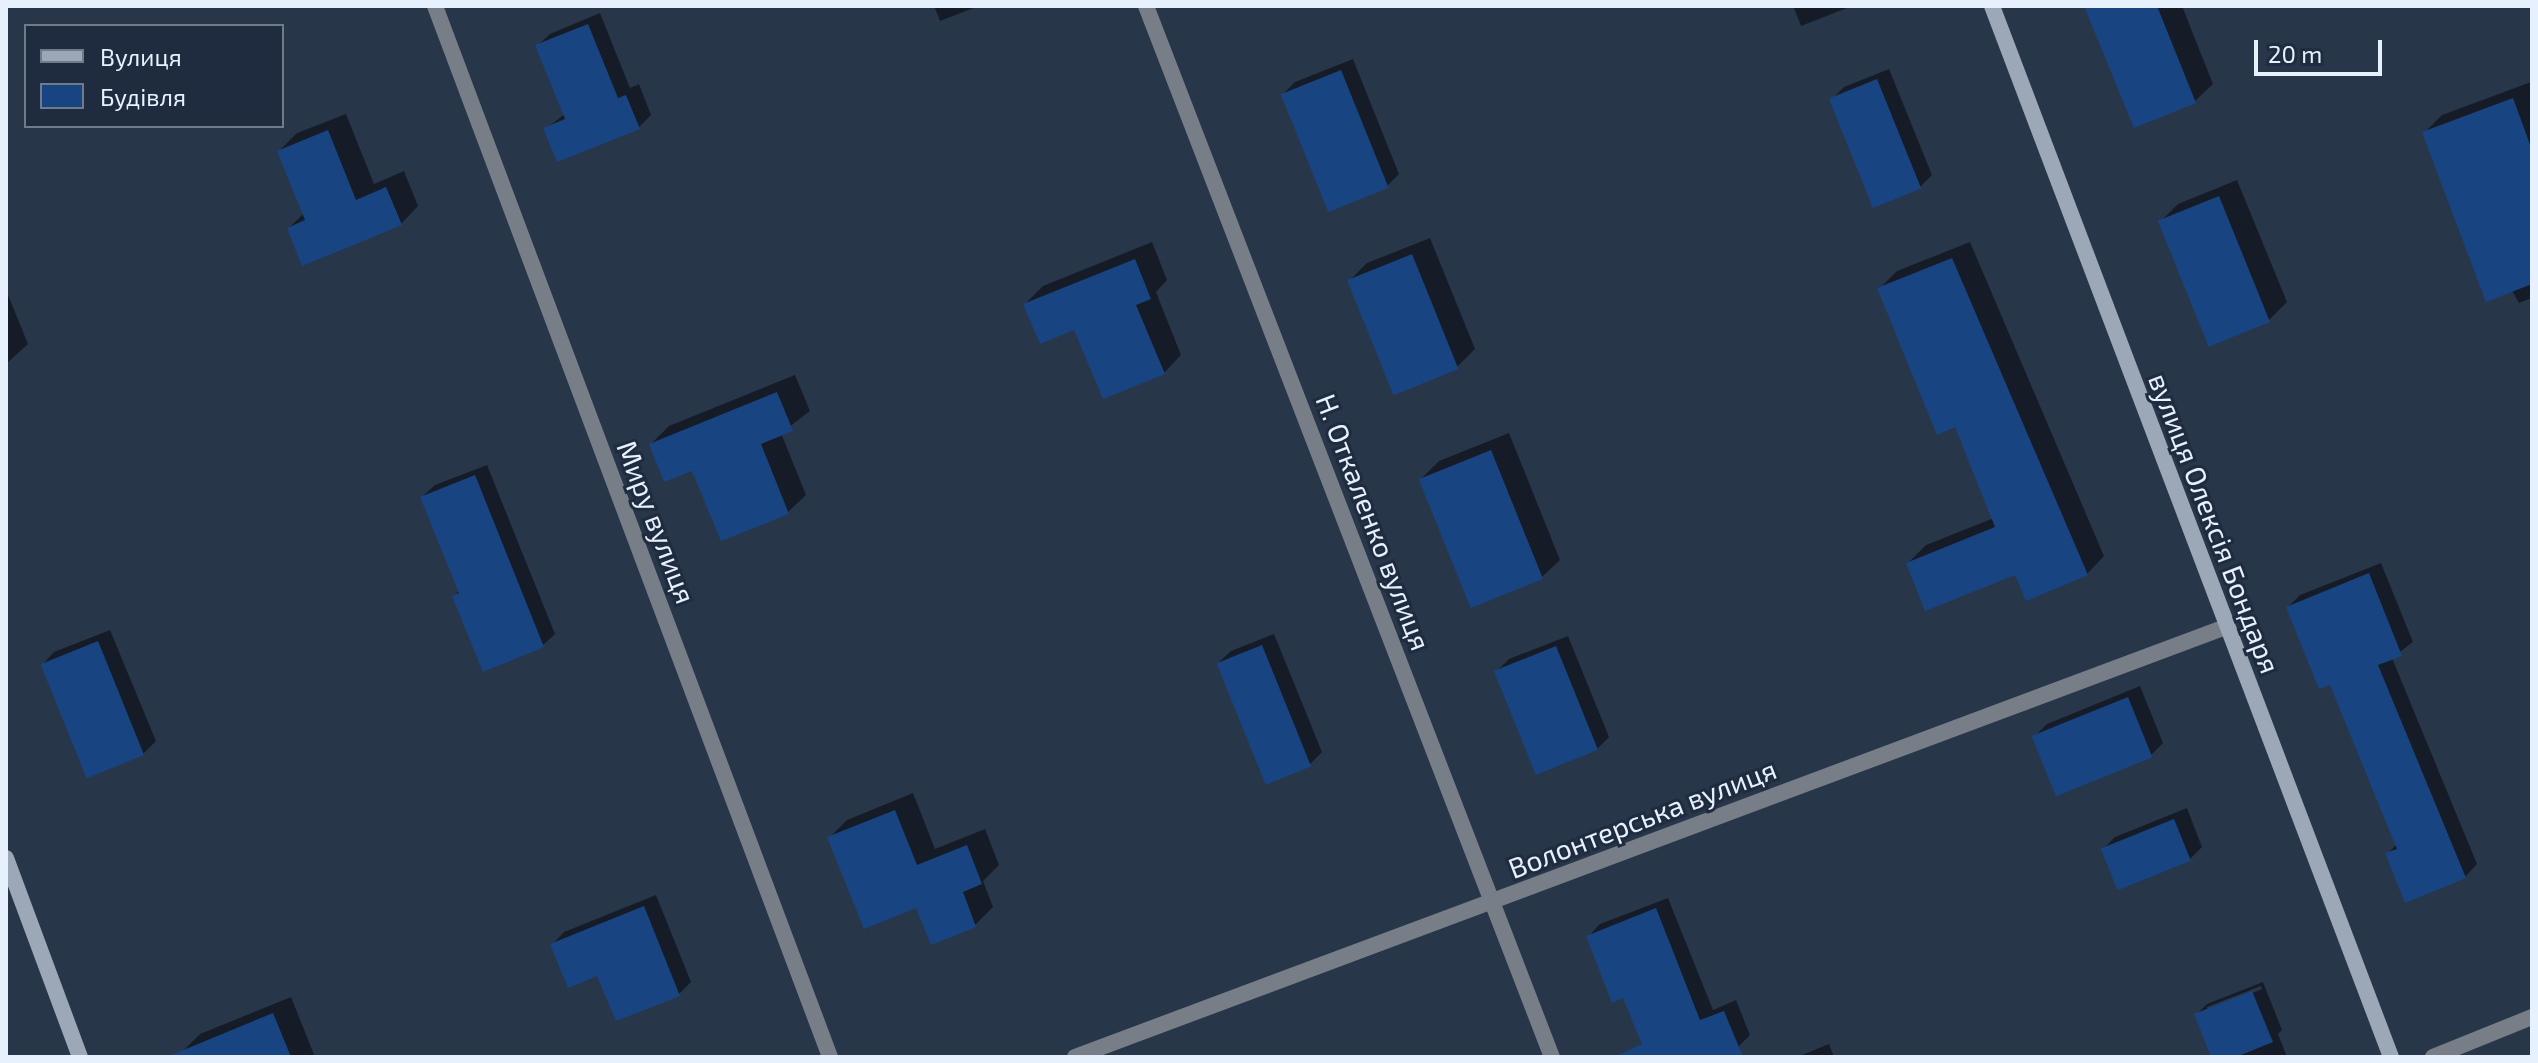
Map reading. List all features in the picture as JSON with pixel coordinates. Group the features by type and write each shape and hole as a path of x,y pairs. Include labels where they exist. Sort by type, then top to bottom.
{"street":[{"name":"Миру вулиця","path":"435,6 830,1057"},
{"name":"Н. Откаленко вулиця","path":"1146,6 1552,1057"},
{"name":"вулиця Олексія Бондаря","path":"1992,6 2391,1057"},
{"name":"Волонтерська вулиця","path":"1075,1057 2226,627"},
{"path":"6,858 80,1057"},
{"path":"2433,1057 2532,1017"}],"building":[{"path":"2084,6 2157,6 2196,103 2134,128"},
{"path":"588,24 618,98 626,95 640,129 557,162 543,128 565,119 535,45"},
{"path":"1341,70 1389,188 1328,212 1281,94"},
{"path":"1877,79 1921,188 1873,208 1829,98"},
{"path":"2513,98 2532,150 2532,284 2486,302 2422,132"},
{"path":"328,130 356,200 386,187 402,225 302,266 287,228 305,220 277,151"},
{"path":"2219,196 2270,322 2209,347 2158,221"},
{"path":"1412,254 1458,369 1394,395 1347,280"},
{"path":"1952,258 2088,575 2026,601 2015,575 1925,611 1906,563 1995,527 1955,427 1937,435 1877,288"},
{"path":"1135,259 1151,299 1136,305 1165,374 1103,399 1074,330 1040,344 1023,304"},
{"path":"777,392 793,431 761,444 789,514 721,541 692,471 664,482 649,444"},
{"path":"1491,450 1543,579 1471,608 1419,479"},
{"path":"475,475 544,647 483,672 452,596 459,593 420,497"},
{"path":"2369,573 2402,656 2378,665 2466,878 2405,903 2385,853 2397,849 2330,685 2319,689 2286,607"},
{"path":"98,641 144,755 87,778 41,664"},
{"path":"1262,645 1311,766 1266,785 1217,663"},
{"path":"1556,646 1598,750 1536,775 1494,671"},
{"path":"2128,697 2152,757 2056,796 2032,736"},
{"path":"895,810 917,865 967,845 982,884 963,892 976,927 931,945 916,908 864,929 827,837"},
{"path":"2174,819 2191,861 2118,890 2101,849"},
{"path":"644,906 680,996 616,1021 597,976 568,988 550,944"},
{"path":"1656,908 1700,1020 1724,1011 1743,1057 1614,1057 1642,1044 1623,998 1612,1003 1586,936"},
{"path":"2252,991 2273,1042 2236,1057 2211,1057 2194,1014"},
{"path":"273,1013 291,1057 169,1057 169,1056"}]}
